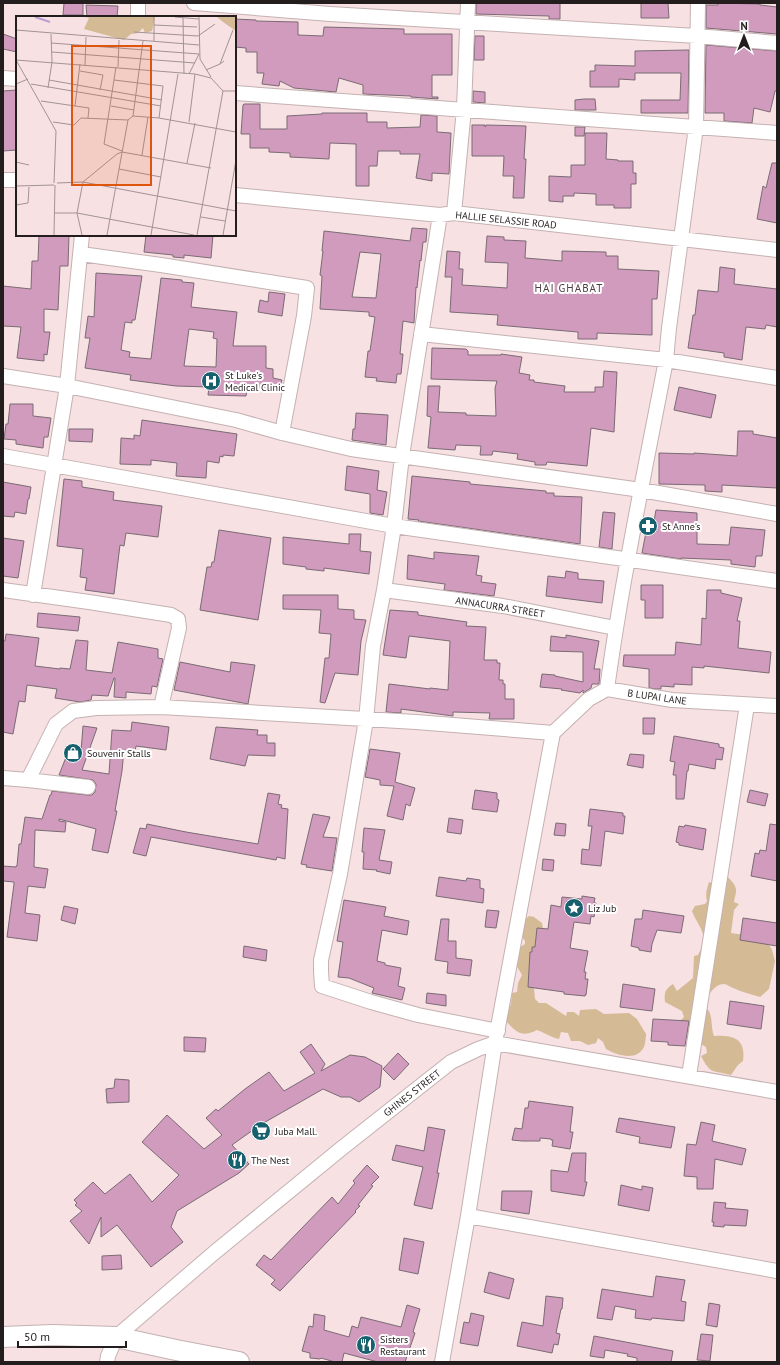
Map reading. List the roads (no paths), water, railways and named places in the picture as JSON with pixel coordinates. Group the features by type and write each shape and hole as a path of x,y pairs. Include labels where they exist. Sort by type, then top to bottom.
{"street":[{"path":"138,3 138,16"},
{"path":"194,3 330,14 468,21 697,36 777,43"},
{"path":"454,213 464,109 468,3"},
{"path":"442,1362 468,1216 497,1037 553,733 589,699 607,689 615,628 627,559 666,360 696,127 698,3"},
{"path":"3,78 16,79"},
{"path":"236,93 777,133"},
{"path":"3,180 16,180"},
{"name":"HALLIE SELASSIE ROAD","path":"236,195 440,215 454,213 777,250"},
{"path":"440,215 402,456 394,526 373,646 366,720 340,874 321,960 322,986 371,1002 497,1037"},
{"path":"33,595 67,386 82,236"},
{"path":"81,254 307,288 304,316 282,433"},
{"path":"421,334 666,360 777,378"},
{"path":"3,376 67,386 236,420 282,433 351,449 641,490 777,514"},
{"path":"3,456 394,526 777,581"},
{"path":"3,590 171,615 178,619 179,628 161,707"},
{"name":"ANNACURRA STREET","path":"384,590 503,606 615,628"},
{"name":"B LUPAI LANE","path":"607,689 672,700 777,706"},
{"path":"689,1076 747,705"},
{"path":"28,780 56,724 73,712 96,708 161,707 416,722 553,733"},
{"path":"3,778 88,787"},
{"name":"GHINES STREET","path":"116,1337 342,1148 451,1062 478,1049 497,1037 689,1076 777,1092"},
{"path":"468,1216 777,1271"},
{"path":"3,1337 116,1337 240,1362"},
{"path":"107,1362 116,1337"}],"place":[{"name":"St Luke's Medical Clinic","path":"211,381"},
{"name":"St Anne's","path":"648,526"},
{"name":"Souvenir Stalls","path":"73,753"},
{"name":"Liz Jub","path":"574,908"},
{"name":"Juba Mall.","path":"261,1131"},
{"name":"The Nest","path":"237,1160"},
{"name":"Sisters Restaurant","path":"366,1345"}],"district":[{"name":"HAI GHABAT","path":"569,288"}]}
